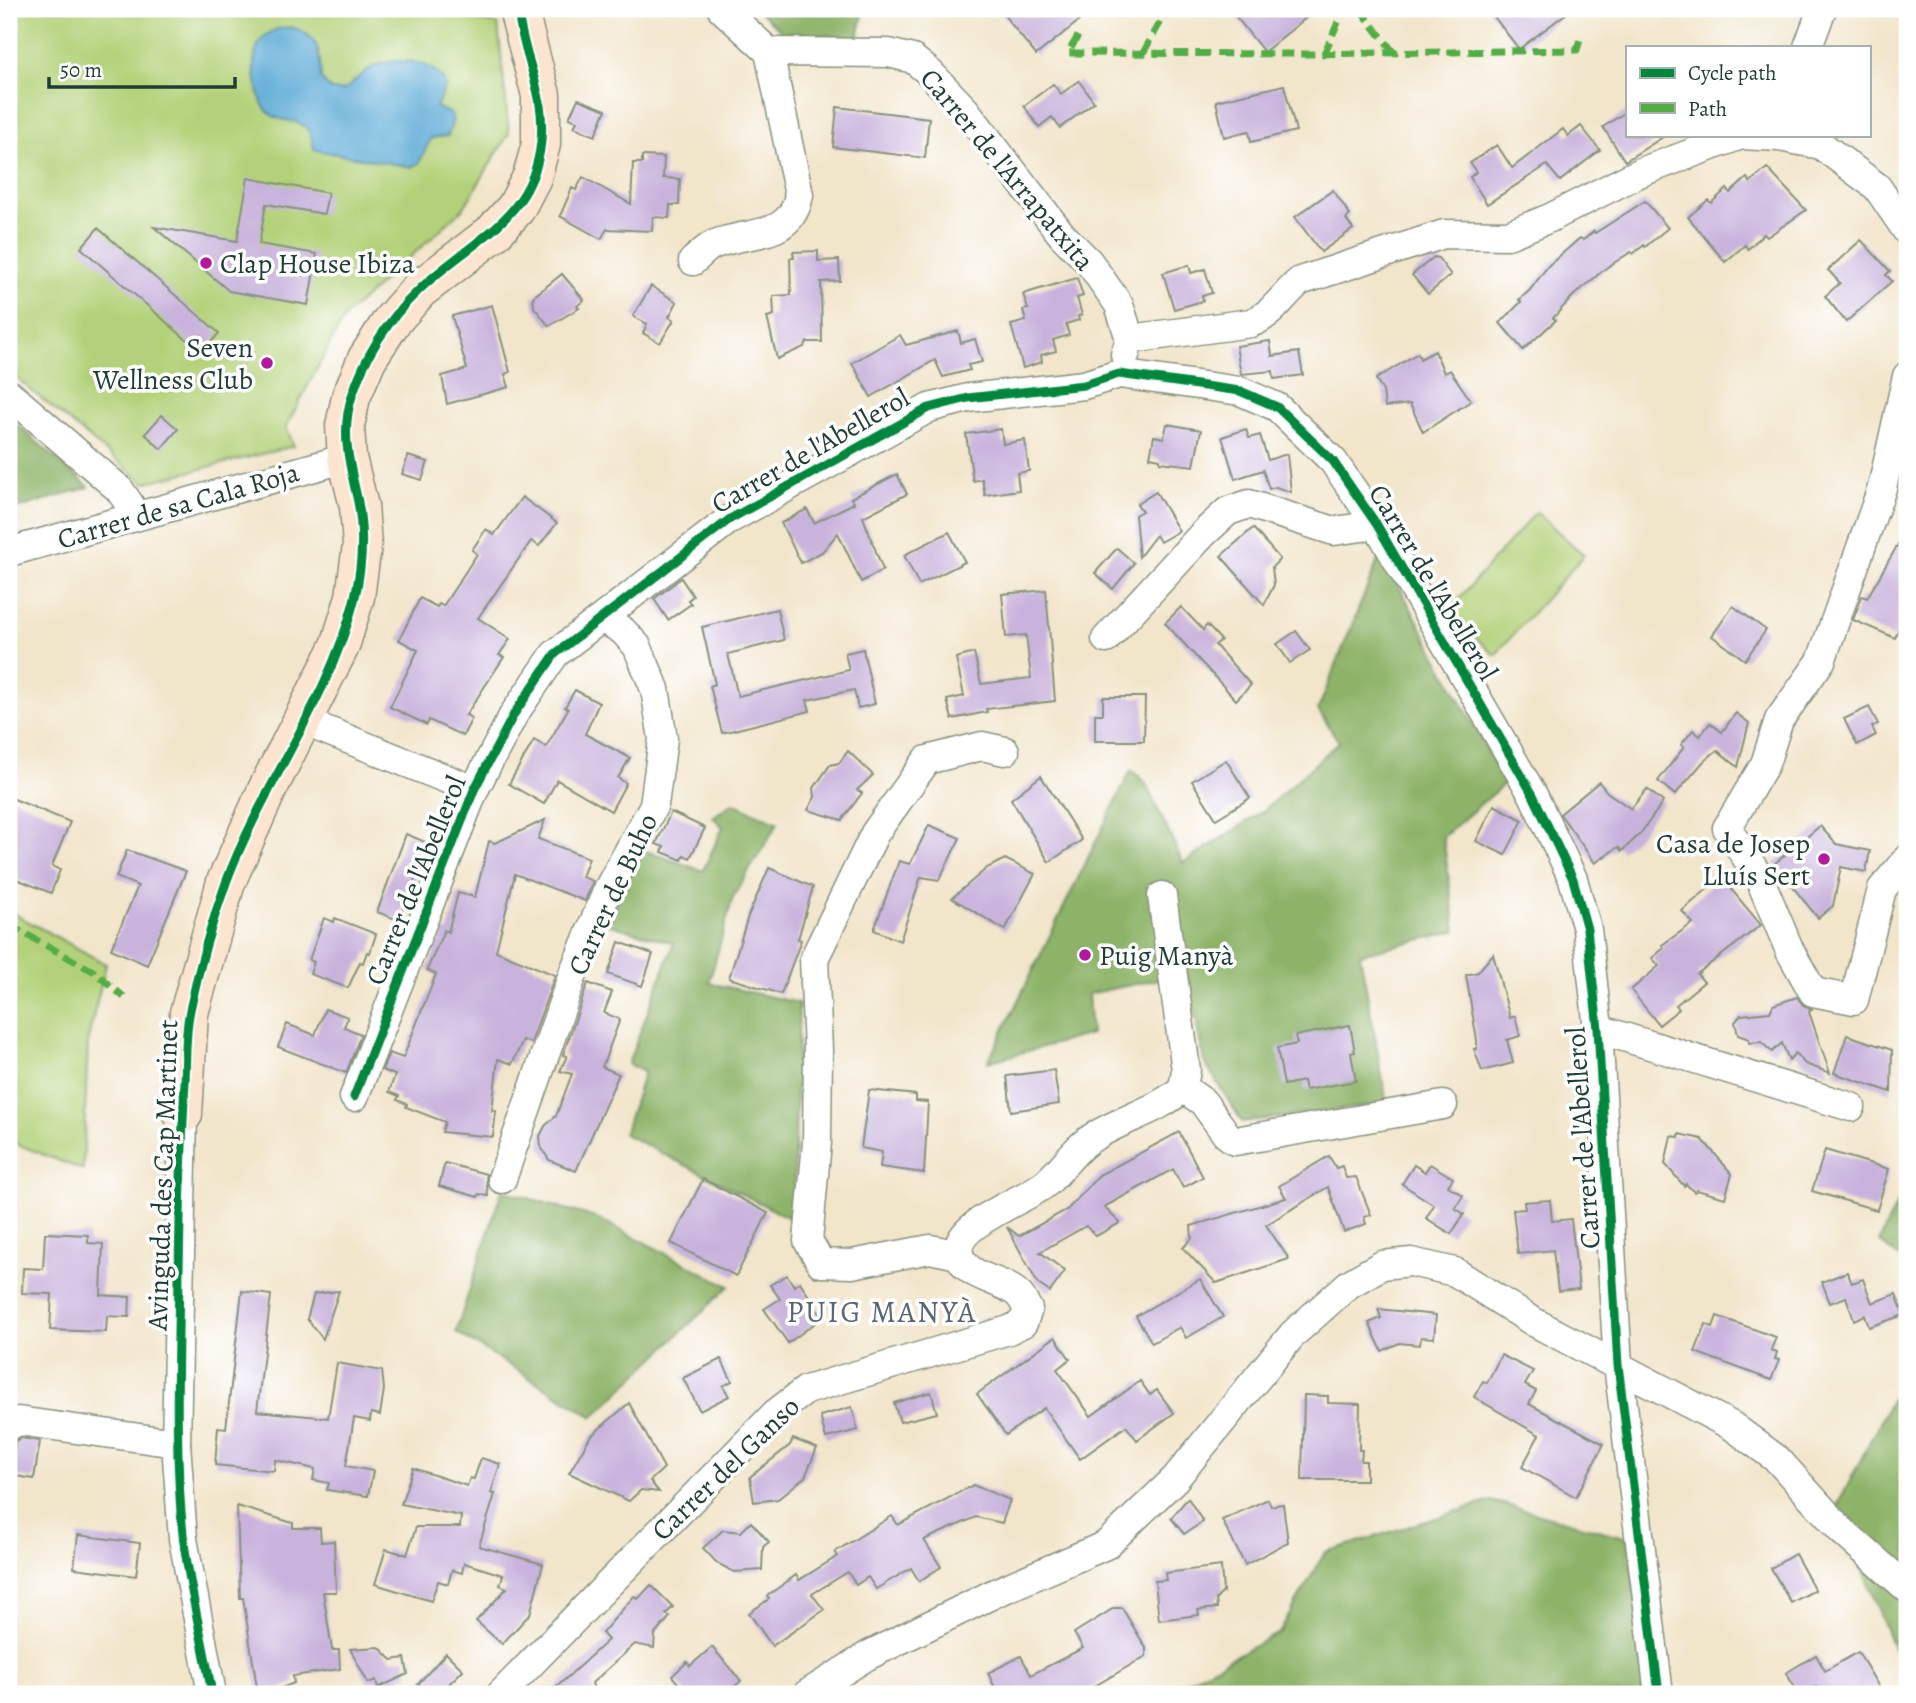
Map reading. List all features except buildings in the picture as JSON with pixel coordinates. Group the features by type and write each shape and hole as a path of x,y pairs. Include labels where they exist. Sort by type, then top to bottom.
{"street":[{"name":"Avinguda des Cap Martinet","path":"212,1694 183,1539 176,1443 183,1114 189,1013 226,882 267,790 340,646 355,597 362,545 359,506 346,458 345,426 351,397 367,359 391,322 419,290 493,233 516,208 532,177 541,144 541,95 518,9"},
{"path":"693,261 712,244 785,225 797,211 799,195 769,52 722,9"},
{"path":"1808,46 1822,9"},
{"name":"Carrer de l'Arrapatxita","path":"769,52 890,53 913,59 966,111 1062,235 1089,262 1119,305 1129,339"},
{"path":"1119,374 1129,339 1251,323 1269,316 1283,295 1300,281 1444,234 1508,235 1550,218 1641,172 1738,136"},
{"path":"1760,136 1821,145 1877,187 1907,231"},
{"name":"Carrer de l'Abellerol","path":"354,1097 474,790 514,714 555,653 603,619 730,519 929,408 968,398 1084,385 1119,374 1240,391 1277,407 1333,461 1377,525 1534,795 1573,879 1587,929 1598,1029 1618,1365 1659,1694"},
{"path":"1907,376 1882,488 1821,661 1779,720 1765,764 1727,828 1759,877 1790,951 1813,992 1854,1000 1882,889 1907,859"},
{"path":"9,394 119,489 130,505 132,516"},
{"name":"Carrer de sa Cala Roja","path":"9,552 346,458"},
{"path":"1106,639 1228,511 1249,504 1334,531 1377,525"},
{"name":"Carrer de Buho","path":"502,1179 574,971 608,889 654,805 663,739 655,689 637,646 622,630 603,619"},
{"name":"Carrer de l'Abellerol","path":"303,722 474,790"},
{"path":"1005,751 982,746 927,760 875,834 814,959 818,1050 817,1142 808,1241 821,1263 852,1264 930,1249 960,1255 959,1241 970,1228 1045,1184 1088,1140 1170,1100 1183,1088 1186,1070 1161,896"},
{"name":"Carrer de l'Abellerol","path":"1598,1029 1851,1107"},
{"path":"1183,1088 1203,1102 1226,1134 1235,1140 1443,1105"},
{"name":"Carrer del Ganso","path":"501,1694 776,1413 806,1390 1009,1330 1023,1323 1028,1309 1018,1294 968,1268 960,1255"},
{"path":"807,1694 867,1656 995,1593 1106,1545 1175,1479 1293,1334 1349,1284 1382,1265 1411,1262 1455,1272 1532,1321 1732,1426 1777,1460 1840,1530 1907,1588"},
{"path":"9,1426 18,1421 176,1443"}],"green space":[{"name":"Clap House Ibiza","path":"9,9 415,9 498,24 509,133 463,209 345,316 286,427 294,446 144,483 9,372"},
{"path":"757,9 864,9 858,38 782,32"},
{"path":"9,418 89,487 9,511"},
{"path":"1536,512 1584,555 1495,655 1447,612"},
{"path":"1381,553 1505,783 1443,837 1456,931 1360,954 1387,1104 1242,1122 1204,1062 1187,973 1088,994 1091,1034 988,1062 1131,770 1145,782 1183,863 1263,811 1339,742 1318,710"},
{"path":"733,803 778,823 733,897 709,983 799,1003 793,1220 624,1134 644,1072 628,1064 674,943 607,924 640,849 703,871 723,827 713,817"},
{"path":"9,911 106,964 88,1039 83,1170 9,1141"},
{"path":"1907,1183 1907,1263 1879,1242"},
{"path":"502,1190 599,1219 729,1286 593,1417 456,1332"},
{"path":"1907,1369 1907,1682 1837,1506"},
{"path":"1491,1501 1628,1538 1646,1694 1162,1694 1279,1633 1325,1552"}],"water":[{"path":"280,28 301,30 313,40 319,53 321,79 331,90 344,90 369,69 389,62 412,62 433,69 441,76 446,86 436,107 451,114 453,120 448,136 431,138 419,163 411,167 314,150 308,129 302,124 275,117 265,109 254,71 256,52 264,37"}],"marked path":[{"path":"1143,53 1168,9"},
{"path":"1324,54 1344,9"},
{"path":"1360,9 1394,53"},
{"path":"1078,36 1068,53 1308,54 1577,50 1581,35"},
{"path":"9,925 93,971 124,997"}],"cycle path":[{"path":"212,1694 192,1594 183,1534 178,1469 180,1201 188,1019 206,944 227,880 259,810 329,673 354,601 359,577 361,526 349,462 347,423 357,381 379,339 398,313 438,273 496,227 526,191 536,168 542,122 518,9"},
{"path":"354,1097 474,790 514,714 555,654 730,519 929,408 968,398 1084,385 1119,374 1240,391 1277,407 1333,461 1377,525 1533,795 1573,879 1587,929 1598,1029 1618,1365 1659,1694"}],"place":[{"name":"Clap House Ibiza","path":"206,263"},
{"name":"Seven Wellness Club","path":"267,363"},
{"name":"Casa de Josep Lluís Sert","path":"1824,859"},
{"name":"Puig Manyà","path":"1085,955"}],"district":[{"name":"PUIG MANYÀ","path":"882,1312"}]}
